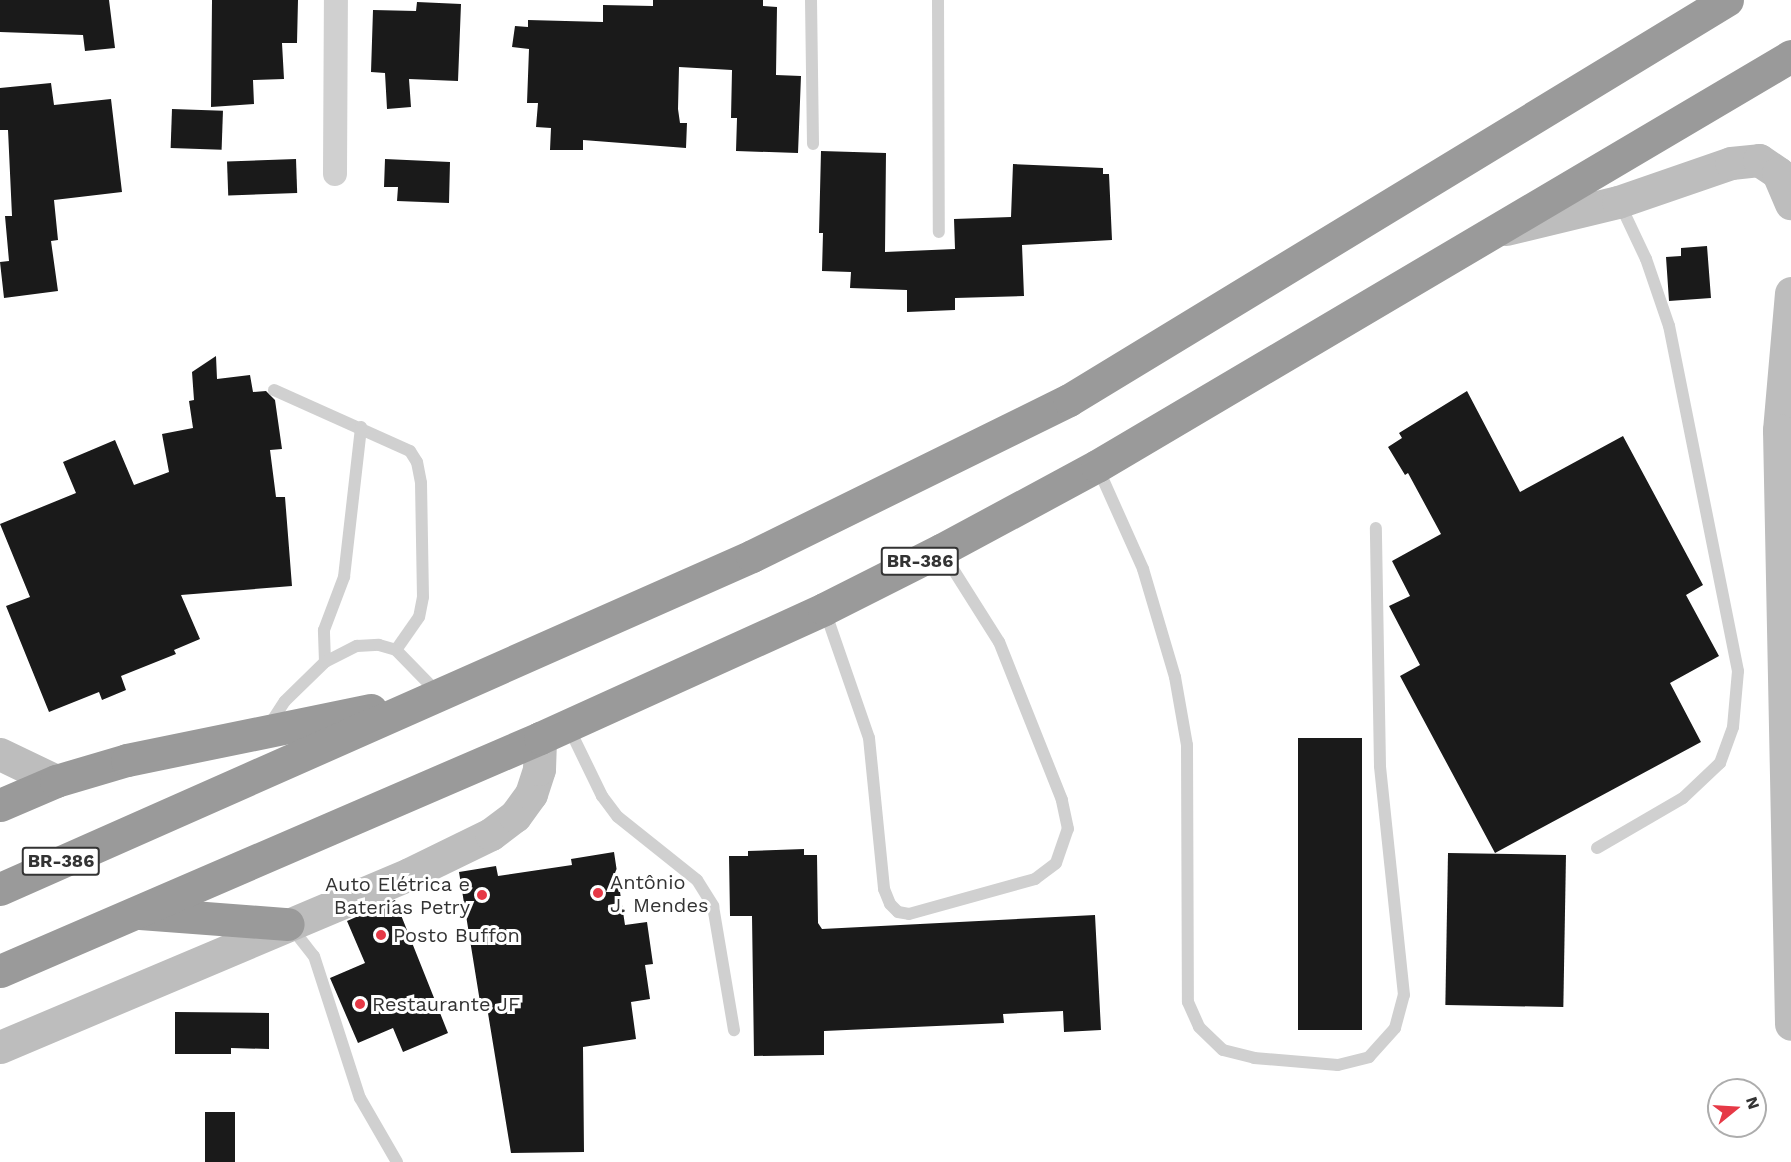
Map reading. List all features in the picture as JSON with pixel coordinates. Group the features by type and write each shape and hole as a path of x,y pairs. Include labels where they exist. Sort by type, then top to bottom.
{"highway":[{"name":"BR-386","path":"0,889 752,556 1069,400 1727,0"},
{"name":"BR-386","path":"0,971 554,732 824,609 941,550 1097,466 1791,56"},
{"path":"0,805 56,781 127,760 440,695"},
{"path":"132,913 288,924"}],"street":[{"path":"335,174 336,0"},
{"path":"1498,231 1618,202 1731,163 1759,160 1778,173 1791,203"},
{"path":"1791,293 1785,430 1791,1024"},
{"path":"0,1047 409,874 491,834 515,816 531,794 554,732"},
{"path":"0,754 56,781"}],"lane":[{"path":"811,0 813,144"},
{"path":"938,0 939,232"},
{"path":"1597,848 1683,798 1720,763 1733,727 1738,671 1669,326 1646,259 1618,202"},
{"path":"274,390 361,427 410,451 421,483 423,597 418,617 396,650"},
{"path":"325,662 324,630 344,577 361,427"},
{"path":"1097,466 1143,569 1175,677 1187,745 1188,1002 1199,1027 1223,1050 1254,1058 1338,1065 1368,1057 1395,1028 1404,995 1380,766 1376,528"},
{"path":"824,609 869,738 884,889 890,904 909,914 1035,879 1056,863 1068,829 1062,800 999,642 941,550"},
{"path":"264,732 285,701 325,662 357,646 379,645 396,650 440,695"},
{"path":"554,732 618,817 697,880 713,906 734,1030"},
{"path":"288,924 314,956 360,1098 397,1162"}],"building":[{"path":"0,0 109,0 115,48 85,51 83,35 0,32"},
{"path":"212,0 298,0 297,43 282,43 284,79 253,80 254,104 211,107"},
{"path":"653,0 763,0 763,6 777,7 776,75 801,76 798,153 736,151 737,118 731,118 732,70 679,67 678,109 680,123 687,123 686,148 583,140 583,150 550,150 551,128 536,127 538,103 527,103 529,49 512,47 515,26 528,27 528,20 603,22 603,5 653,6"},
{"path":"417,2 461,4 458,81 409,79 411,107 387,109 385,73 371,72 373,10 416,11"},
{"path":"51,83 54,105 111,99 122,192 54,200 58,240 51,241 58,291 4,298 0,262 9,261 5,216 12,216 8,130 0,130 0,88"},
{"path":"172,109 223,111 222,150 171,148"},
{"path":"821,151 886,153 885,252 955,249 954,219 1011,217 1013,164 1103,168 1103,174 1109,174 1112,240 1022,245 1024,296 955,298 955,310 907,312 907,290 850,288 851,272 822,271 823,233 819,233"},
{"path":"296,159 297,193 228,195 227,161"},
{"path":"385,159 450,162 449,203 397,201 398,187 384,187"},
{"path":"1707,246 1711,298 1669,301 1666,257 1681,256 1681,248"},
{"path":"216,356 217,379 250,375 253,392 266,391 275,400 282,449 270,450 276,497 285,497 292,586 181,595 200,639 174,650 176,654 121,676 126,690 102,700 99,692 49,712 6,606 30,597 0,524 76,493 63,462 115,440 134,485 169,472 162,434 193,428 189,401 194,400 192,372"},
{"path":"1467,391 1520,492 1623,436 1703,585 1686,595 1719,656 1670,683 1701,742 1495,853 1400,676 1420,665 1389,606 1410,596 1392,561 1441,534 1408,473 1405,475 1388,447 1402,438 1399,433"},
{"path":"1298,738 1362,738 1362,1030 1298,1030"},
{"path":"804,849 804,855 817,855 818,923 822,929 1095,915 1101,1030 1064,1032 1063,1011 1003,1014 1004,1023 824,1031 824,1055 754,1056 752,916 730,916 729,856 748,856 748,851"},
{"path":"614,852 625,925 647,922 653,964 645,965 650,999 631,1002 636,1039 583,1047 584,1152 511,1153 486,1001 480,1002 459,872 496,866 498,876 572,865 571,859"},
{"path":"1448,853 1566,855 1563,1007 1445,1005"},
{"path":"395,900 448,1033 403,1052 393,1028 358,1043 330,978 365,963 347,921"},
{"path":"175,1012 269,1013 269,1049 231,1048 231,1054 175,1054"},
{"path":"205,1112 235,1112 235,1162 205,1162"}],"place":[{"name":"Antônio J. Mendes","path":"598,893"},
{"name":"Auto Elétrica e Baterias Petry","path":"482,895"},
{"name":"Posto Buffon","path":"381,935"},
{"name":"Restaurante JF","path":"360,1004"}]}
